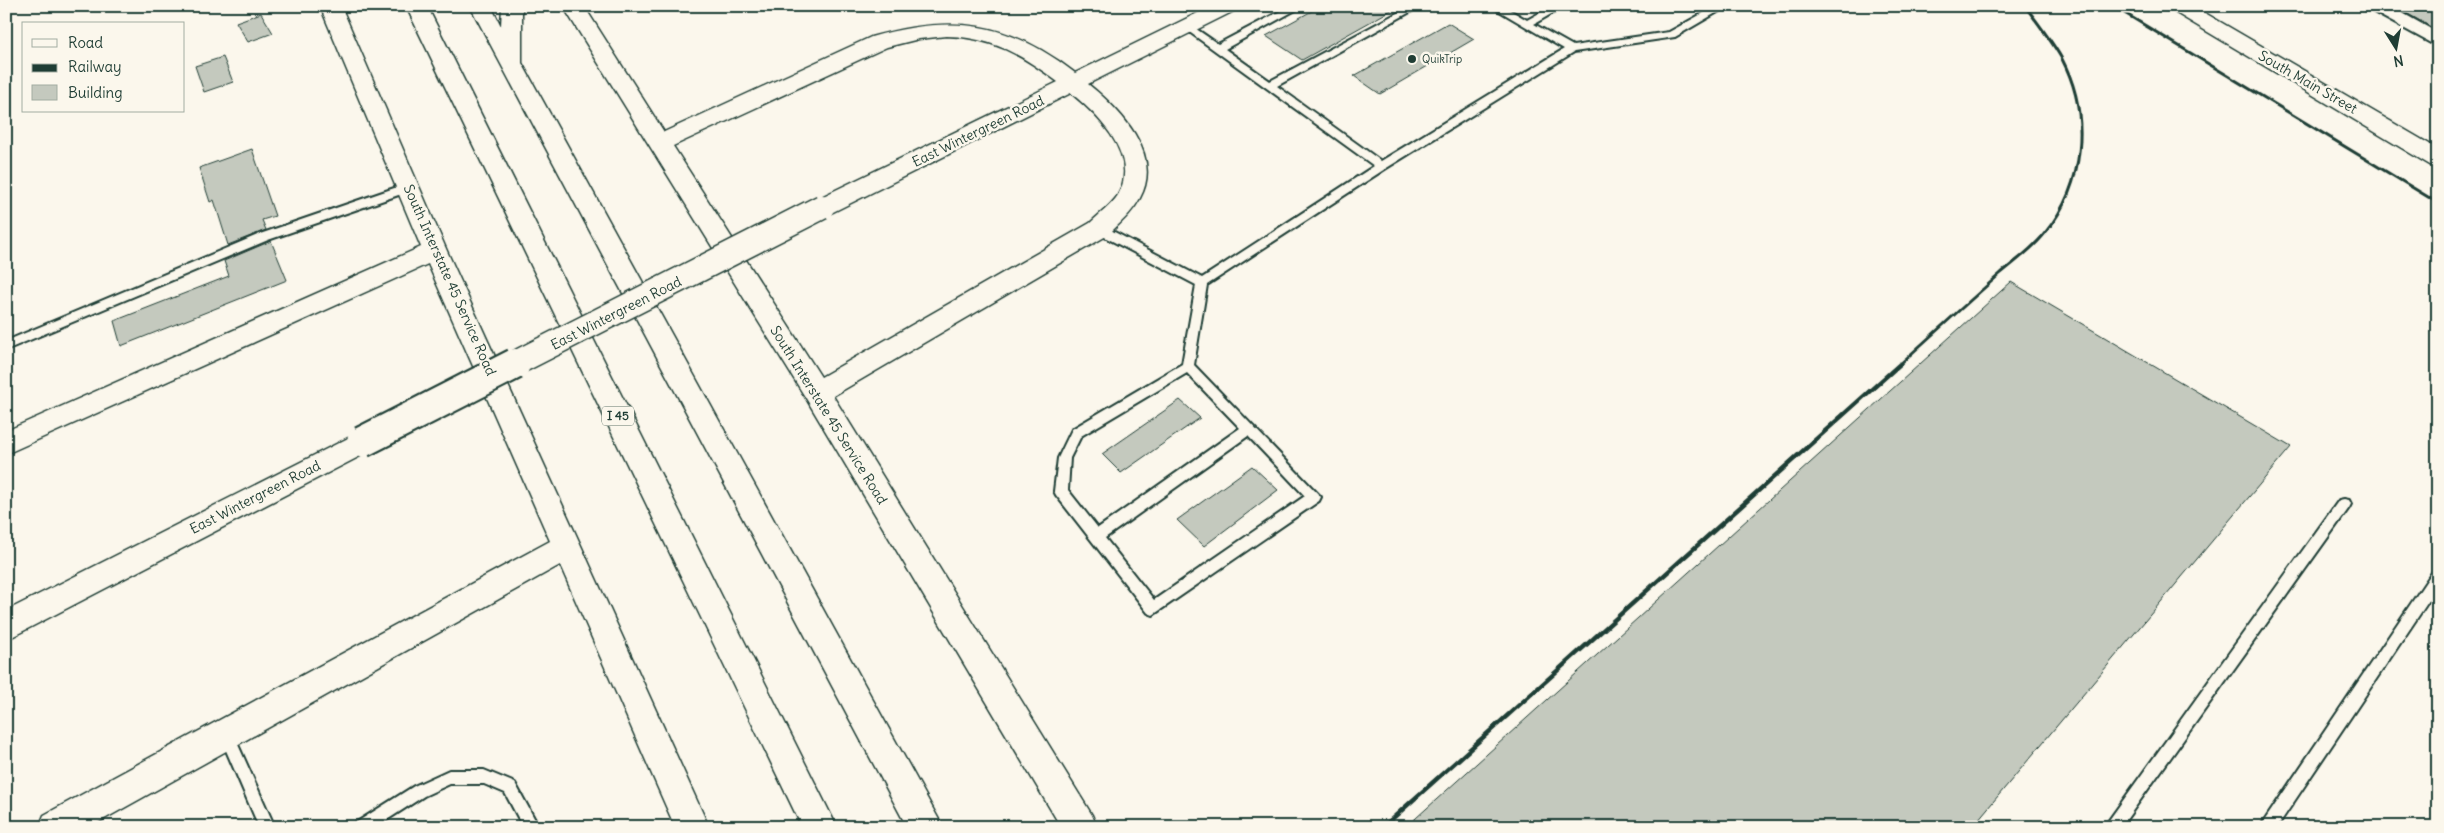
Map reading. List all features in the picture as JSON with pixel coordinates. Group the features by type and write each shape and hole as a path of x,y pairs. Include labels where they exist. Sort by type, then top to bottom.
{"main road":[{"name":"South Interstate 45 Service Road","path":"330,6 435,251 692,827"},
{"name":"I 45","path":"416,6 820,827"},
{"path":"480,6 926,827"},
{"path":"512,6 512,64"},
{"name":"South Interstate 45 Service Road","path":"572,6 817,393 1080,827"},
{"name":"South Main Street","path":"2178,6 2438,159"},
{"name":"East Wintergreen Road","path":"6,626 822,207 1074,85 1219,8"},
{"path":"660,143 863,48 915,32 952,30 969,31 1002,38 1029,51 1074,85 1102,110 1127,140 1133,159 1131,193 1122,206 1099,229 817,393"},
{"path":"6,443 435,251"},
{"path":"56,827 568,546"}],"street":[{"path":"2376,6 2438,41"}],"lane":[{"path":"1219,48 1298,6"},
{"path":"1271,86 1407,10 1401,6"},
{"path":"1496,6 1571,49"},
{"path":"1528,23 1560,6"},
{"path":"1188,366 1314,497 1153,609 1062,491 1064,458 1076,433 1188,366 1202,283 1382,166 1571,49 1672,35 1723,6"},
{"path":"1186,26 1382,166"},
{"path":"6,346 264,236 409,187"},
{"path":"1099,229 1202,283"},
{"path":"1097,536 1248,430"},
{"path":"2112,827 2344,504"},
{"path":"2268,827 2438,575"},
{"path":"226,734 267,827"},
{"path":"362,827 419,791 449,777 484,777 510,788 531,827"}],"building":[{"path":"1321,6 1394,6 1395,8 1302,60 1266,36"},
{"path":"2394,6 2438,6 2438,31"},
{"path":"261,13 273,33 248,42 236,22"},
{"path":"1448,23 1474,39 1380,94 1354,76"},
{"path":"223,57 233,82 204,92 195,66"},
{"path":"252,149 275,216 262,220 266,230 228,245 214,200 210,202 199,168"},
{"path":"271,241 287,280 121,346 114,321 229,276 224,261"},
{"path":"2011,282 2291,447 1972,827 1406,827"},
{"path":"1180,400 1200,418 1121,473 1102,454"},
{"path":"1252,466 1278,490 1204,546 1177,520"}],"railway":[{"path":"1899,365 2035,244 2058,214 2069,193 2076,171 2079,149 2080,126 2077,103 2062,59 2025,6"},
{"path":"2113,6 2438,203"},
{"path":"1383,827 1900,364"}],"place":[{"name":"QuikTrip","path":"1412,59"}]}
